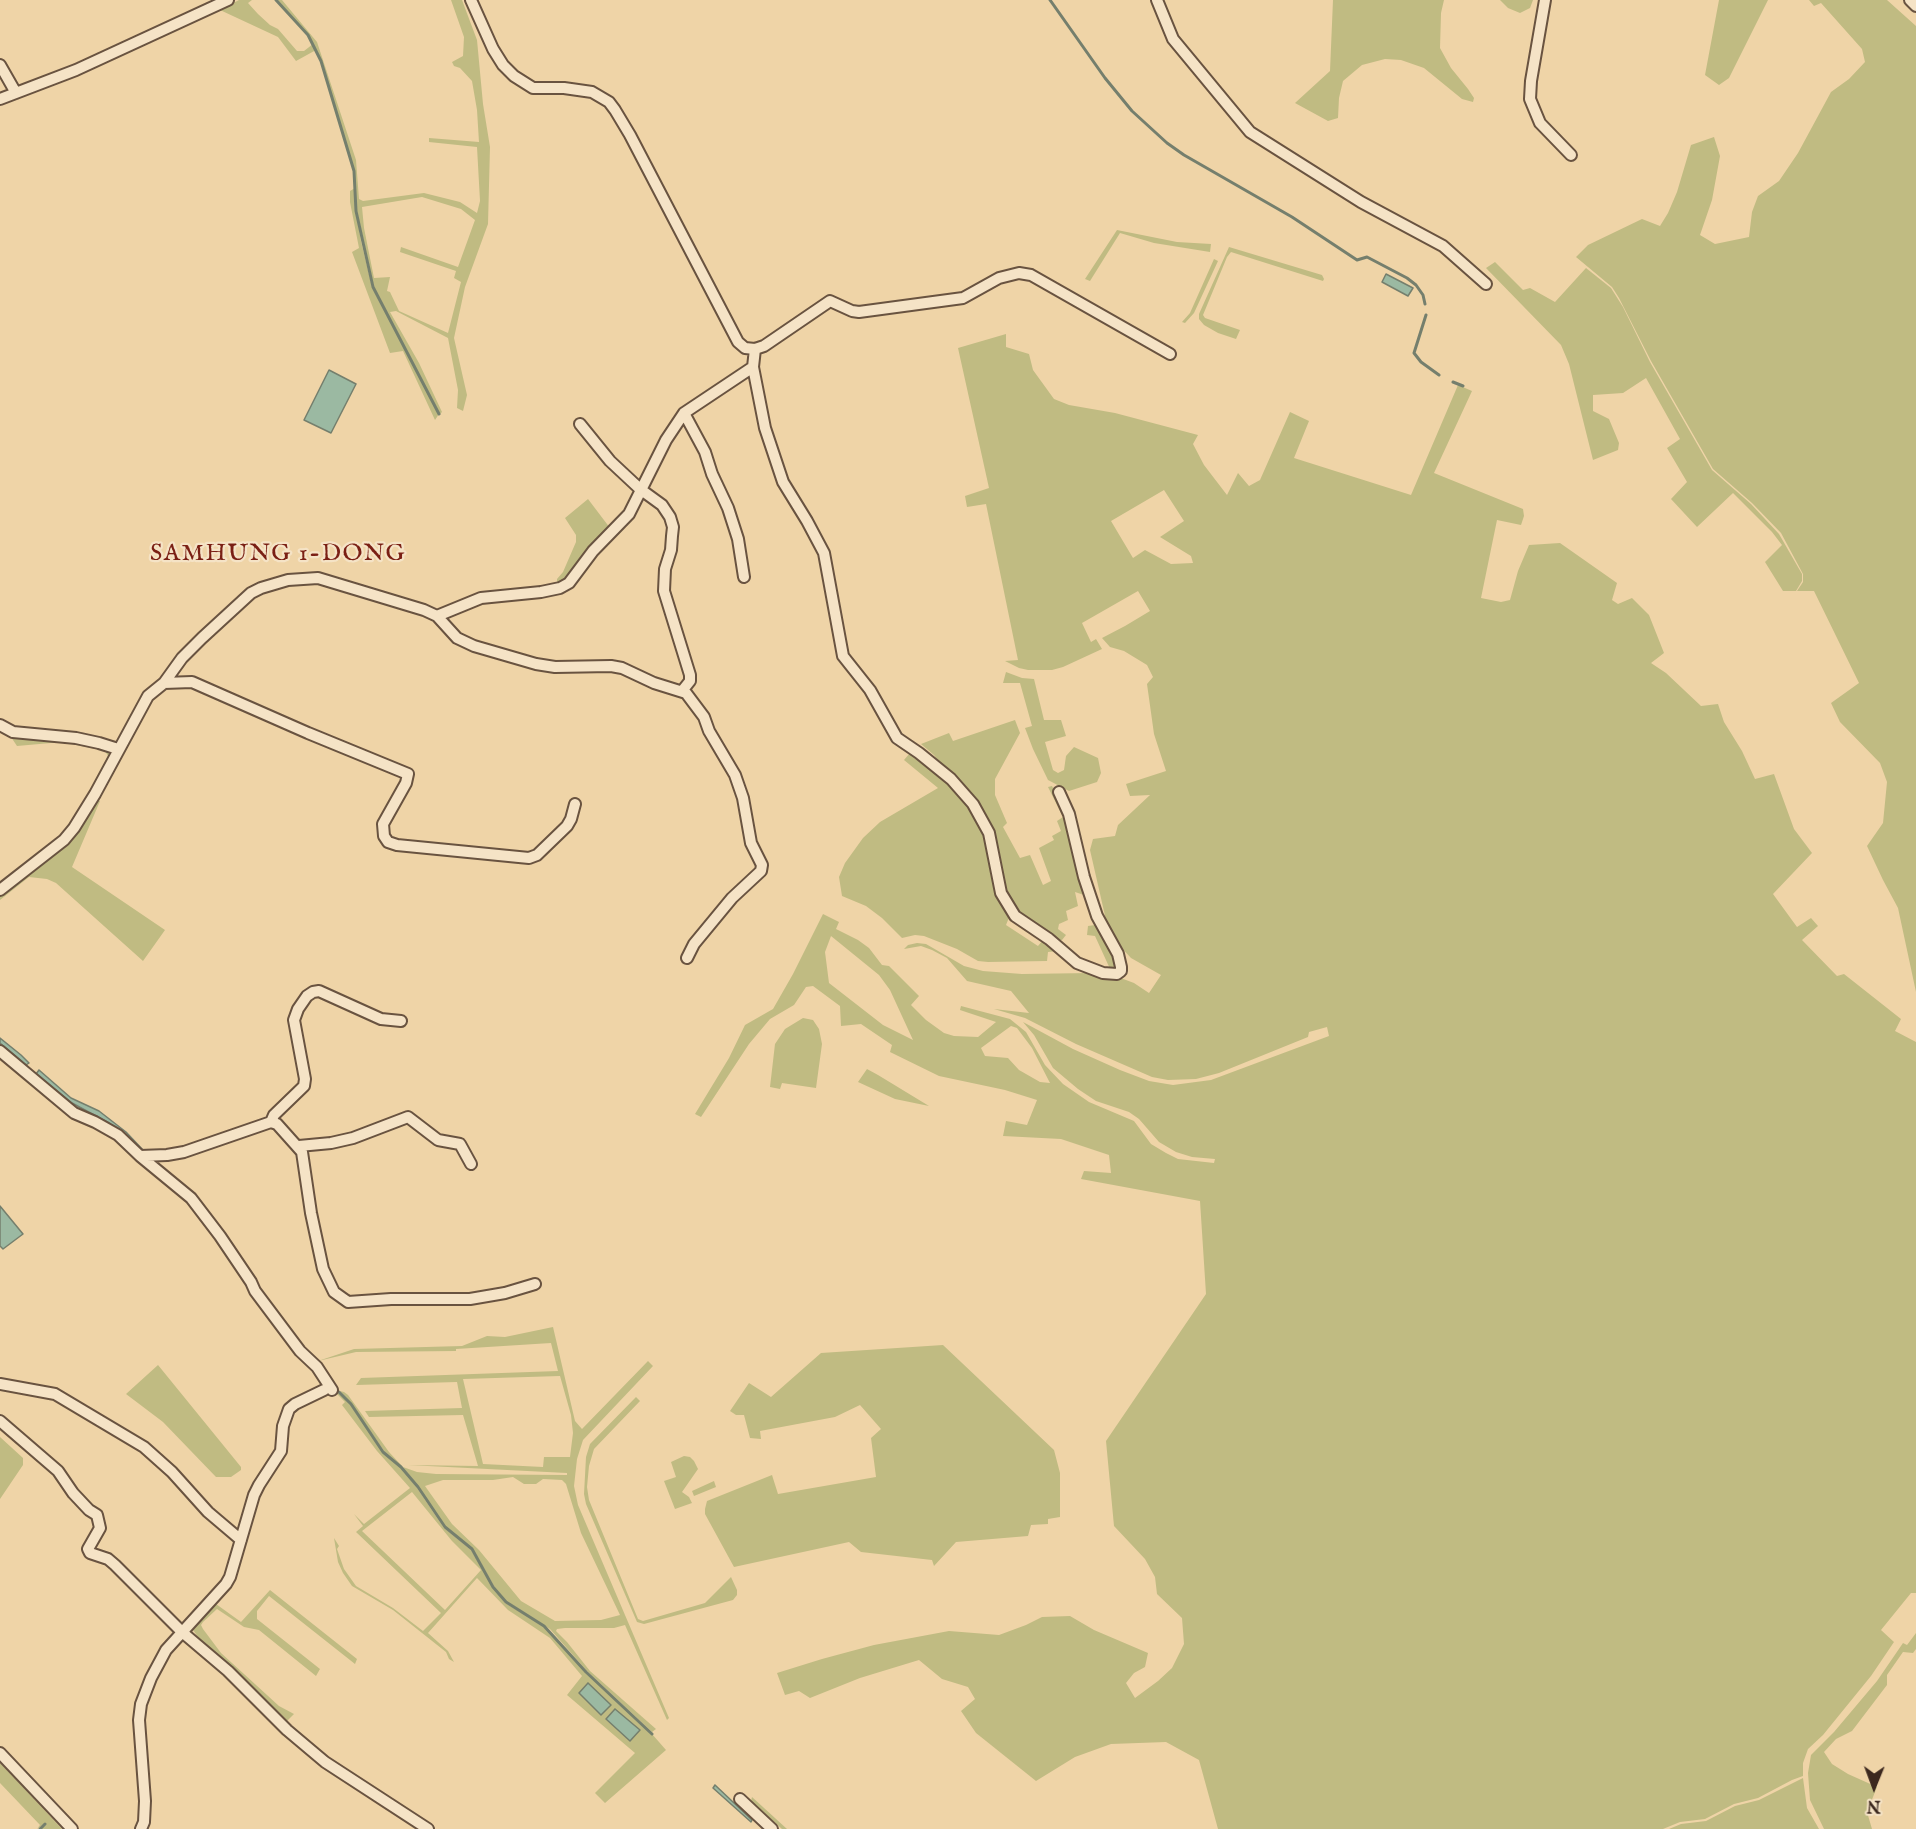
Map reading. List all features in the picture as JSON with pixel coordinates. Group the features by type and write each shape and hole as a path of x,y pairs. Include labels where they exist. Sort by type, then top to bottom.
{"street":[{"path":"0,99 95,62 228,0"},
{"path":"471,0 493,49 503,65 514,76 533,88 564,88 592,92 609,102 630,135 738,342 745,348 755,349 774,340 830,301 859,312 963,298 999,278 1019,273 1031,275 1170,354"},
{"path":"1157,0 1173,39 1250,132 1361,202 1443,246 1486,284"},
{"path":"1545,0 1530,99 1540,123 1571,155"},
{"path":"1910,0 1916,6"},
{"path":"0,65 16,93"},
{"path":"755,349 753,367 765,428 783,482 824,553 843,656 870,690 897,738 951,779 973,804 988,833 1001,894 1015,916 1049,939 1077,963 1103,973 1117,974 1121,971 1118,954 1097,916 1084,877 1069,814 1059,792"},
{"path":"437,616 481,598 554,590 569,583 594,551 629,514 666,440 684,413 753,367"},
{"path":"684,413 705,452 712,474 728,508 738,539 744,577"},
{"path":"580,424 610,461 640,489 662,505 672,522 671,550 665,569 664,591 690,675 690,681 682,691"},
{"path":"0,890 68,835 95,794 148,696 164,683 183,658 251,593 274,583 318,578 328,579 437,616 457,638 500,654 555,667 611,666 622,668 654,683 686,693 698,708 729,763 743,798 751,843 762,866 761,871 732,898 694,944 687,958"},
{"path":"164,683 192,682 308,734 408,774 406,783 383,825 384,836 388,842 397,845 529,858 537,855 567,826 575,804"},
{"path":"0,725 13,732 76,738 118,749"},
{"path":"271,1122 274,1115 304,1086 305,1079 294,1020 306,996 319,991 381,1019 401,1021"},
{"path":"0,1051 74,1113 118,1135 190,1198 220,1236 267,1308 300,1351 317,1366 328,1390 295,1404 289,1409 283,1426 280,1451 259,1485 234,1568 226,1584 166,1650 156,1665 141,1704 139,1729 145,1801 144,1822 141,1829"},
{"path":"299,1146 353,1138 408,1117 438,1140 460,1144 471,1164"},
{"path":"140,1156 184,1152 271,1122 277,1124 299,1146 304,1159 310,1213 323,1269 334,1292 340,1299 348,1302 391,1299 470,1299 505,1293 535,1284"},
{"path":"0,1384 55,1394 144,1447 172,1472 208,1512 241,1540"},
{"path":"0,1420 58,1471 73,1493 97,1515 100,1528 88,1549 90,1553 108,1559 115,1565 182,1632 228,1671 287,1730 325,1762 428,1829"},
{"path":"0,1753 72,1829"},
{"path":"740,1799 772,1829"}],"shaded area":[{"path":"239,0 252,0 248,3 270,25 278,29 297,51 304,51 313,44 316,50 296,61 278,37 220,10"},
{"path":"277,0 282,0 317,42 356,160 359,199 363,201 424,193 460,202 477,213 480,201 477,147 429,142 429,138 479,142 472,81 452,62 463,56 464,37 451,0 462,0 477,40 490,147 488,224 465,287 454,338 467,395 463,411 457,408 458,390 448,338 396,311 390,312 419,363 442,412 440,414 374,287 357,211 354,171 322,61 309,35","holes":["422,197 461,209 475,220 458,267 401,247 400,252 456,271 454,278 461,282 448,333 399,311 390,292 387,291 390,277 374,278 362,207"]},
{"path":"1333,0 1444,0 1441,13 1440,48 1451,68 1474,98 1473,102 1462,99 1424,68 1401,60 1385,59 1362,65 1343,81 1338,118 1328,121 1295,103 1330,71"},
{"path":"1500,0 1533,0 1530,8 1520,13 1508,8"},
{"path":"1719,0 1768,0 1729,78 1719,85 1705,75"},
{"path":"1809,0 1887,0 1916,26 1916,992 1898,908 1867,846 1883,823 1887,782 1880,763 1840,722 1831,703 1859,683 1814,591 1797,591 1803,582 1803,574 1781,533 1752,503 1713,469 1651,361 1612,287 1576,257 1588,245 1642,219 1660,226 1677,192 1691,145 1714,137 1720,156 1712,200 1700,235 1715,244 1749,237 1752,212 1758,196 1779,181 1798,153 1831,92 1849,79 1865,62 1862,49 1821,3 1814,6"},
{"path":"355,188 355,205 361,241 372,287 439,414 435,420 403,351 390,353 352,252 359,248 350,202 350,191"},
{"path":"1117,230 1177,242 1211,244 1210,252 1154,243 1120,233 1090,281 1085,279"},
{"path":"1229,247 1322,275 1324,279 1323,281 1231,252 1203,315 1205,318 1240,330 1236,339 1218,333 1204,325 1199,319 1199,314"},
{"path":"1214,259 1218,261 1194,313 1185,323 1182,322 1190,313"},
{"path":"1495,262 1523,290 1530,288 1555,302 1586,268 1611,288 1650,362 1712,470 1751,504 1779,534 1802,574 1802,581 1796,591 1783,591 1765,562 1782,545 1733,493 1697,527 1671,499 1687,482 1667,448 1680,439 1646,378 1623,393 1593,395 1593,411 1609,419 1619,443 1618,450 1593,460 1569,364 1561,345 1486,268"},
{"path":"1386,274 1413,288 1408,296 1382,282"},
{"path":"1006,334 1006,347 1029,354 1033,370 1054,399 1069,405 1115,413 1198,435 1193,444 1204,465 1227,495 1238,473 1249,486 1260,480 1290,412 1309,421 1294,458 1411,495 1458,385 1472,391 1434,473 1523,509 1524,516 1521,525 1497,520 1481,598 1501,602 1510,600 1518,571 1529,545 1560,543 1617,583 1612,600 1618,604 1632,598 1649,615 1664,653 1651,663 1666,673 1701,706 1718,704 1724,722 1742,751 1755,779 1774,774 1794,829 1812,853 1773,894 1797,927 1811,918 1818,926 1802,940 1837,976 1844,974 1901,1019 1895,1031 1916,1042 1916,1593 1911,1593 1881,1630 1894,1642 1871,1676 1823,1735 1808,1749 1803,1763 1803,1776 1758,1798 1734,1804 1705,1819 1680,1822 1663,1829 1218,1829 1199,1760 1166,1742 1111,1744 1075,1757 1036,1781 976,1733 961,1711 975,1699 968,1687 942,1679 919,1660 860,1678 810,1698 799,1691 785,1695 777,1673 822,1659 874,1645 949,1631 999,1635 1042,1617 1070,1616 1094,1630 1148,1653 1145,1667 1134,1673 1126,1683 1135,1698 1172,1668 1184,1644 1182,1618 1157,1594 1155,1577 1145,1559 1114,1526 1106,1441 1206,1294 1200,1201 1081,1179 1084,1171 1111,1173 1109,1155 1061,1139 1003,1136 1006,1121 1027,1125 1037,1100 1005,1090 939,1076 890,1052 892,1045 861,1024 841,1026 840,1006 813,986 806,987 794,1005 770,1019 749,1044 701,1117 695,1114 729,1058 745,1025 773,1009 823,914 839,922 836,929 858,940 869,948 882,965 889,966 919,996 911,1005 944,1033 954,1036 978,1037 996,1022 960,1010 961,1006 1010,1019 1026,1032 1045,1065 1063,1084 1089,1102 1134,1121 1151,1144 1178,1159 1214,1163 1215,1159 1192,1157 1176,1152 1159,1142 1139,1119 1129,1112 1096,1101 1078,1089 1053,1068 1034,1035 1023,1022 1073,1049 1120,1070 1149,1081 1173,1085 1211,1080 1329,1036 1327,1027 1309,1032 1308,1037 1219,1073 1196,1079 1168,1080 1152,1077 1076,1044 1025,1018 994,1009 1029,1013 1011,991 967,981 947,958 932,950 921,946 904,949 908,945 926,944 964,966 983,971 1022,974 1091,973 1118,977 1134,983 1149,993 1161,975 1131,958 1118,944 1106,920 1090,850 1093,839 1115,836 1118,825 1150,795 1130,796 1126,784 1166,771 1154,734 1147,684 1153,677 1147,665 1124,651 1110,647 1102,638 1150,611 1138,591 1082,623 1091,642 1096,639 1102,649 1063,667 1052,670 1028,670 1005,661 1018,660 986,504 967,507 965,496 989,488 958,348","holes":["1164,490 1184,521 1160,537 1191,556 1193,563 1171,564 1145,550 1133,558 1111,521","831,936 879,975 890,990 913,1040 883,1025 829,983 825,952","1011,1026 1017,1028 1032,1048 1050,1083 1040,1082 1019,1070 1008,1058 985,1056 981,1048"]},
{"path":"329,370 356,384 331,433 304,420"},
{"path":"588,499 610,528 570,577 557,585 557,579 563,572 576,542 576,535 565,518"},
{"path":"1006,672 1022,678 1034,679 1044,720 1061,720 1066,736 1045,742 1053,770 1058,773 1064,770 1066,756 1074,747 1098,758 1101,773 1097,782 1069,791 1048,780 1025,728 1032,726 1020,683 1003,683"},
{"path":"1015,720 1020,733 995,779 995,795 1007,823 1003,827 1020,858 1030,855 1043,885 1051,881 1039,848 1054,840 1052,836 1061,831 1057,821 1063,817 1048,787 1052,786 1064,810 1084,895 1075,892 1078,906 1066,911 1068,920 1059,924 1058,929 1066,935 1062,940 1055,940 1015,912 1006,898 992,833 934,755 921,744 949,733 953,741"},
{"path":"7,731 108,750 112,756 73,827 0,886 0,883 62,835 77,814 108,756 105,751 62,742 17,746"},
{"path":"910,753 951,784 970,804 983,828 991,876 997,895 1001,905 1010,915 1006,925 1038,946 1043,940 1057,951 1048,952 1047,961 978,961 957,949 924,936 915,935 902,938 866,906 842,896 839,877 845,863 863,838 880,822 938,788 904,760"},
{"path":"95,800 100,801 72,867 165,930 143,961 56,883 47,879 29,877 0,900 0,896 72,841"},
{"path":"1095,925 1101,929 1119,969 1111,971 1095,936 1087,935 1088,926"},
{"path":"803,1018 813,1020 819,1029 822,1044 816,1088 782,1083 780,1089 770,1087 775,1044 785,1029"},
{"path":"0,1038 29,1063 26,1065 0,1043"},
{"path":"867,1069 929,1106 895,1099 858,1082"},
{"path":"39,1070 71,1098 99,1111 126,1132 143,1150 140,1151 109,1123 72,1103 36,1074"},
{"path":"0,1206 23,1234 3,1249 0,1246"},
{"path":"553,1327 575,1421 582,1429 648,1361 653,1366 583,1440 577,1459 574,1486 578,1505 669,1718 667,1720 625,1625 614,1628 565,1628 556,1631 590,1671 656,1729 652,1732 587,1671 550,1629 506,1601 494,1586 473,1549 445,1526 403,1467 417,1472 436,1474 567,1475 567,1473 408,1465 478,1466 463,1415 369,1417 365,1411 462,1408 457,1382 356,1385 361,1378 558,1371 551,1343 456,1349 456,1351 356,1352 318,1361 354,1349 462,1346 487,1336 505,1337","holes":["560,1376 571,1415 573,1433 570,1457 544,1457 543,1467 483,1464 463,1379","513,1477 524,1484 536,1484 543,1479 562,1480 566,1484 581,1533 620,1615 601,1620 555,1621 521,1601 479,1550 452,1524 425,1486 443,1480 493,1480"]},
{"path":"943,1345 1054,1450 1060,1473 1060,1517 1048,1519 1048,1524 1031,1525 1028,1536 956,1542 934,1566 932,1560 861,1552 849,1542 734,1567 705,1514 707,1501 772,1475 778,1494 876,1477 871,1438 881,1429 860,1405 835,1417 760,1431 761,1439 750,1438 744,1415 736,1415 730,1411 749,1383 771,1397 821,1353"},
{"path":"158,1365 241,1467 241,1470 231,1477 216,1477 163,1422 126,1394"},
{"path":"340,1391 348,1395 389,1452 402,1466 384,1451"},
{"path":"339,1392 350,1404 383,1453 401,1467 444,1528 471,1550 505,1603 544,1626 586,1672 666,1750 605,1803 595,1793 635,1753 567,1695 582,1676 550,1638 508,1610 477,1578 428,1633 448,1651 454,1662 449,1659 446,1652 393,1610 352,1586 343,1573 338,1562 334,1538 339,1546 337,1549 344,1569 356,1586 393,1608 423,1631 441,1613 356,1532 363,1526 354,1514 364,1524 410,1488 377,1451 342,1405 345,1402 337,1394","holes":["412,1492 452,1541 481,1570 445,1610 362,1531"]},
{"path":"636,1397 640,1401 594,1449 589,1466 587,1487 589,1500 638,1619 643,1621 705,1603 731,1577 737,1590 737,1595 733,1600 644,1624 637,1622 586,1504 584,1494 586,1457 590,1444"},
{"path":"0,1437 23,1458 23,1465 0,1499"},
{"path":"684,1456 690,1457 698,1469 682,1492 689,1497 692,1503 675,1509 664,1481 676,1477 671,1462"},
{"path":"714,1481 716,1487 694,1496 692,1491"},
{"path":"270,1590 357,1659 355,1664 269,1596 257,1611 257,1619 320,1669 316,1676 259,1630 244,1627 217,1609 203,1622 201,1625 203,1629 221,1653 279,1706 294,1714 286,1722 198,1637 191,1627 216,1604 241,1622"},
{"path":"1916,1633 1916,1649 1913,1653 1903,1652 1887,1675 1887,1685 1852,1731 1836,1739 1824,1752 1832,1764 1877,1787 1867,1812 1872,1829 1824,1829 1810,1800 1808,1773 1811,1755 1834,1732 1877,1681 1903,1643 1907,1645"},
{"path":"588,1683 611,1705 601,1715 579,1693"},
{"path":"615,1709 640,1730 630,1741 606,1719"},
{"path":"0,1763 62,1829 41,1829 45,1823 37,1829 40,1825 0,1783"},
{"path":"1803,1778 1807,1808 1819,1829 1669,1829 1681,1824 1706,1821 1735,1806 1759,1800"},
{"path":"715,1785 752,1820 751,1822 713,1788"},
{"path":"752,1797 787,1829 782,1829 751,1801"}],"waterway":[{"path":"276,0 308,35 321,61 354,171 356,211 373,287 439,414"},
{"path":"1050,0 1105,78 1132,111 1167,143 1292,217 1357,260 1367,257 1407,278 1423,295 1425,304"},
{"path":"1426,315 1414,353 1421,362 1439,375"},
{"path":"1453,382 1463,386"},
{"path":"339,1392 351,1404 383,1452 401,1467 418,1487 445,1527 472,1549 493,1587 506,1602 544,1626 586,1672 652,1734"},
{"path":"40,1829 45,1824"}],"district":[{"name":"SAMHUNG 1-DONG","path":"278,555"}]}
